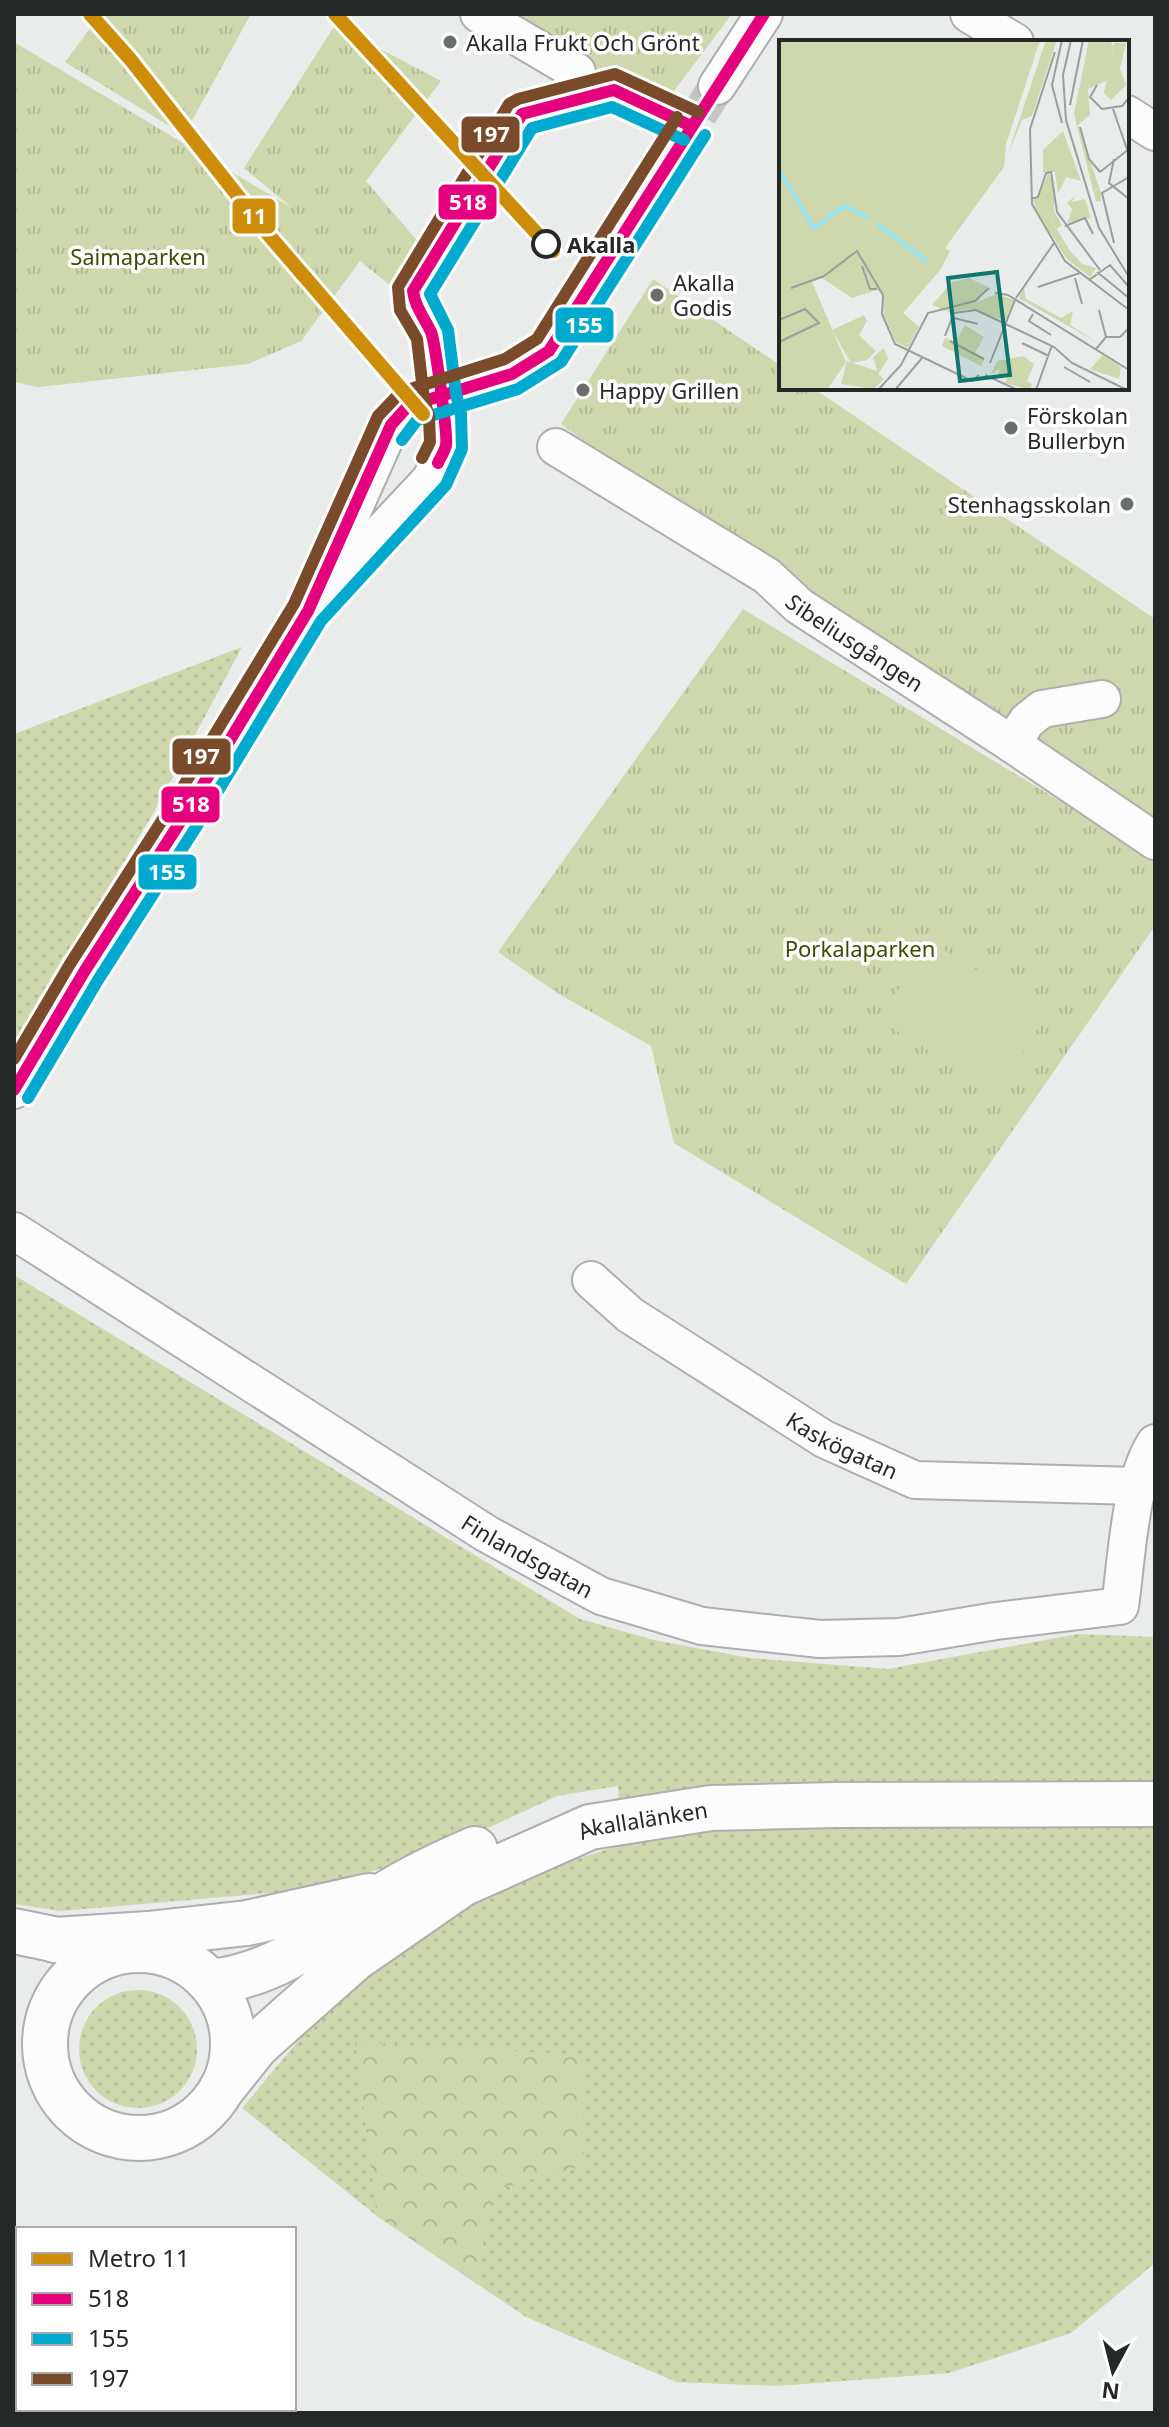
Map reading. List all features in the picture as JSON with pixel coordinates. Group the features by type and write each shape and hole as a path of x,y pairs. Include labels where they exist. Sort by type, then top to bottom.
{"main road":[{"name":"Akallalänken","path":"211,1982 249,1976 310,1947 389,1892 440,1864 558,1813 678,1787 798,1778 1155,1779"},
{"name":"Akallalänken","path":"221,2090 257,2045 354,1959 462,1884 590,1827 711,1808 1155,1804"},
{"path":"34,1936 148,1934 247,1923 389,1892"},
{"path":"34,1936 117,1952"},
{"path":"143,1949 168,1954 192,1965 211,1982 226,2007 233,2035 231,2063 221,2090 205,2111 187,2125 167,2134 145,2138 118,2136 92,2126 71,2109 55,2087 29,2021 52,2006 68,1981 90,1963 117,1952 143,1949"}],"street":[{"path":"479,14 577,72"},
{"path":"717,86 764,14"},
{"path":"969,14 1012,40"},
{"path":"1129,115 1155,132"},
{"path":"308,611 431,479 446,445 445,415 432,334"},
{"path":"14,1090 308,611 391,425 408,406 512,374"},
{"name":"Sibeliusgången","path":"556,447 767,576 799,606 1155,841"},
{"path":"1012,744 1027,721 1042,709 1102,699"},
{"name":"Finlandsgatan","path":"14,1231 487,1534 601,1596 702,1626 820,1639 899,1637 1120,1606 1137,1486"},
{"name":"Kaskögatan","path":"591,1280 630,1315 824,1439 915,1480 1137,1486"},
{"path":"1137,1486 1155,1443"}],"green space":[{"path":"101,14 251,14 184,135 65,62"},
{"path":"516,14 732,14 664,104 607,77 552,43 548,33"},
{"name":"Saimaparken","path":"335,25 441,81 366,181 420,244 396,290 360,261 301,341 248,364 38,387 14,382 14,42 292,208 244,168"},
{"name":"Porkalaparken","path":"653,279 779,365 779,390 816,390 1155,619 1155,926 906,1284 674,1143 651,1046 559,994 498,952 743,609 1108,830 561,424"},
{"path":"242,647 154,812 14,1044 14,734"},
{"path":"928,940 1047,1014 998,1093 879,1020"},
{"path":"14,1275 580,1619 654,1640 750,1658 888,1669 1078,1634 1155,1637 1155,2263 1071,2333 949,2373 777,2386 676,2382 526,2317 377,2216 242,2108 324,2010 444,1920 529,1874 621,1845 618,1786 557,1796 443,1849 316,1889 61,1911 14,1904"},
{"path":"138,1990 161,1994 180,2007 193,2026 197,2049 193,2072 180,2091 161,2104 138,2108 115,2104 96,2091 83,2072 79,2049 83,2026 96,2007 115,1994"},
{"path":"355,2042 583,2055 584,2166 493,2190 477,2284 377,2216"}],"tunnel":[{"path":"512,374 549,351 717,86"},
{"path":"432,334 415,305 413,291 522,114 614,90 691,126"}],"metro line":[{"name":"11","path":"90,14 130,59 267,233 423,414"},
{"name":"11","path":"335,14 553,251"}],"transit line":[{"name":"518","path":"14,1090 308,611 391,425 408,406 512,374 549,351 764,14"},
{"name":"197","path":"422,458 430,442 429,417 417,339 400,310 398,287 509,104 615,74 698,112"},
{"name":"518","path":"438,463 446,438 438,369 431,332 413,291 522,114 614,90 691,126"},
{"name":"155","path":"28,1098 321,621 446,485 462,449 461,414 448,330 430,294 532,128 612,107 684,140"},
{"name":"197","path":"14,1059 294,604 378,416 401,392 505,359 537,339 677,117"},
{"name":"155","path":"402,440 417,420 518,389 561,362 705,135"}],"place":[{"name":"Akalla Frukt Och Grönt","path":"450,42"},
{"name":"Akalla","path":"546,244"},
{"name":"Akalla Godis","path":"657,295"},
{"name":"Happy Grillen","path":"583,390"},
{"name":"Förskolan Bullerbyn","path":"1011,428"},
{"name":"Stenhagsskolan","path":"1127,504"}]}
